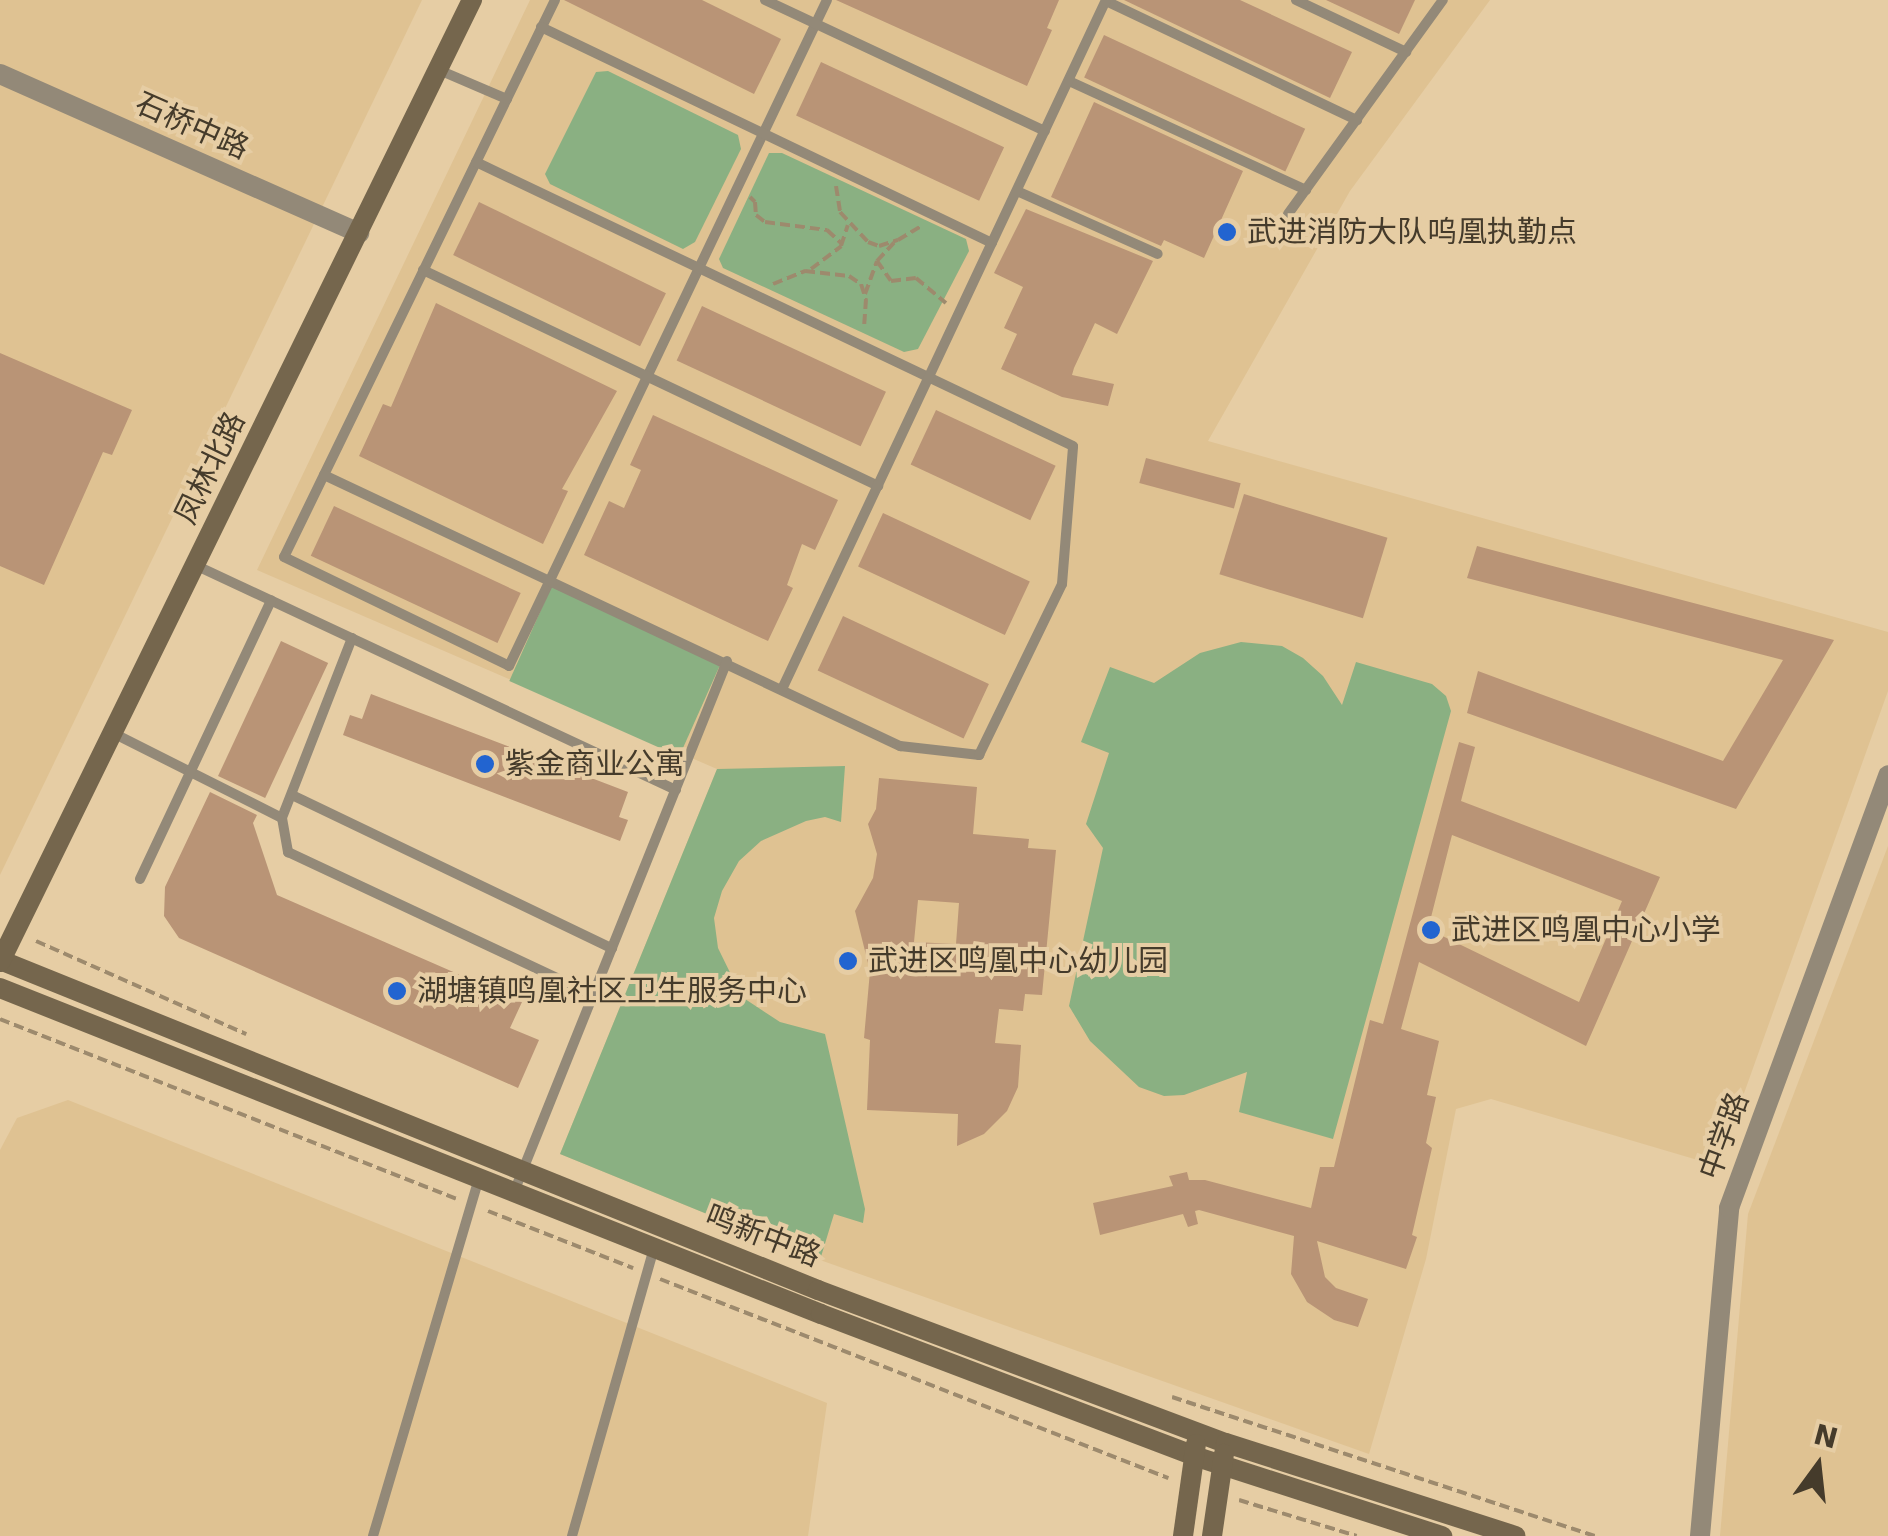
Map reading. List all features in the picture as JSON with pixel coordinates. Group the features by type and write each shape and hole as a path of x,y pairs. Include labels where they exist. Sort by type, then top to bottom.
{"main road":[{"name":"凤林北路","path":"0,961 472,0"},
{"name":"鸣新中路","path":"0,961 517,1183 654,1248 1222,1467 1442,1536"},
{"name":"鸣新中路","path":"0,988 480,1178 517,1183 1226,1443 1515,1536"},
{"path":"1183,1536 1198,1432"},
{"path":"1212,1536 1226,1443"}],"street":[{"name":"石桥中路","path":"0,74 359,233"},
{"name":"中学路","path":"1700,1536 1729,1208 1888,775"}],"lane":[{"path":"554,0 284,557 509,666 827,0"},
{"path":"765,0 1045,131"},
{"path":"1296,0 1406,52"},
{"path":"1288,214 1443,0"},
{"path":"783,688 1106,1 1358,120"},
{"path":"541,27 992,243"},
{"path":"440,70 506,98"},
{"path":"1068,81 1306,190"},
{"path":"324,475 551,578 900,746 979,755 1062,584 1073,446 476,162"},
{"path":"1016,191 1158,254"},
{"path":"423,270 878,486"},
{"path":"196,566 676,790"},
{"path":"140,879 270,600"},
{"path":"352,638 282,818 288,852 593,995"},
{"path":"517,1183 727,661"},
{"path":"113,733 282,818"},
{"path":"292,795 612,948"},
{"path":"373,1536 480,1178"},
{"path":"572,1536 654,1248"}],"path":[{"path":"833,167 840,212 848,225 879,246 898,240"},
{"path":"739,186 755,202 756,215 765,222 827,230 842,244"},
{"path":"864,294 876,261 898,240 935,216"},
{"path":"756,295 782,278 807,271 842,244 848,225"},
{"path":"876,261 891,281 916,278 943,302 961,310"},
{"path":"807,271 849,276 861,284 868,312 859,344"},
{"path":"15,932 251,1036"},
{"path":"0,1019 1190,1486"},
{"path":"1167,1396 1595,1536"},
{"path":"1218,1494 1357,1536"}],"shaded area":[{"path":"0,0 422,0 0,875"},
{"path":"530,0 1490,0 1350,191 1208,441 1888,632 1888,691 1718,1166 1491,1099 1456,1109 1426,1259 1369,1454 820,1260 560,1154 717,769 257,570"},
{"path":"1888,846 1888,1536 1720,1536 1748,1214"},
{"path":"68,1100 827,1403 808,1536 0,1536 0,1150 17,1118"}],"green space":[{"path":"608,71 738,135 741,149 695,242 683,249 550,184 545,174 596,72"},
{"path":"769,153 782,153 966,239 969,251 918,349 904,352 723,268 719,259"},
{"path":"552,585 722,661 679,757 509,681"},
{"path":"1241,642 1282,646 1303,658 1323,676 1342,705 1356,662 1432,684 1446,696 1451,711 1333,1139 1239,1112 1247,1072 1184,1095 1164,1096 1139,1087 1090,1041 1069,1006 1103,848 1086,824 1109,753 1081,742 1110,667 1154,683 1200,653"},
{"path":"845,766 841,822 825,817 806,821 761,841 739,861 722,891 714,918 718,948 742,997 780,1022 825,1034 865,1209 863,1223 834,1214 820,1260 560,1154 717,769"}],"building":[{"path":"564,0 702,0 781,39 754,94"},
{"path":"836,0 1059,0 1047,28 1052,30 1027,86"},
{"path":"1124,0 1240,0 1352,52 1330,98"},
{"path":"1326,0 1415,0 1399,34"},
{"path":"1104,35 1305,129 1285,171 1084,78"},
{"path":"821,62 1004,147 979,201 796,115"},
{"path":"1094,102 1243,171 1204,258 1164,240 1161,246 1051,197"},
{"path":"479,202 666,293 640,346 453,255"},
{"path":"1026,209 1153,261 1117,334 1095,323 1074,368 1072,375 1114,384 1108,406 1062,397 1001,369 1017,334 1004,328 1023,287 994,273"},
{"path":"436,303 617,391 562,489 568,491 543,544 359,456 383,404 391,407"},
{"path":"702,306 886,392 861,446 677,360"},
{"path":"0,353 132,410 112,455 103,452 44,585 0,566"},
{"path":"936,410 1056,466 1030,520 911,464"},
{"path":"653,415 838,500 815,550 802,544 787,585 793,588 768,641 584,555 609,501 624,508 641,470 630,465"},
{"path":"1146,458 1241,483 1234,508 1139,483"},
{"path":"1244,494 1387,538 1363,618 1219,574"},
{"path":"334,506 521,593 497,643 311,556"},
{"path":"883,513 1030,581 1005,635 858,566"},
{"path":"1477,546 1834,640 1736,809 1467,713 1478,671 1723,761 1783,660 1467,578"},
{"path":"843,616 989,684 964,738 818,670"},
{"path":"281,641 328,663 265,798 218,776"},
{"name":"紫金商业公寓","path":"371,694 628,792 619,817 628,820 620,841 343,735 350,715 362,719"},
{"path":"1459,742 1475,747 1461,801 1660,877 1586,1046 1419,962 1401,1029 1439,1041 1427,1095 1436,1097 1426,1143 1432,1148 1412,1235 1417,1237 1406,1269 1317,1241 1325,1277 1336,1288 1368,1299 1358,1327 1334,1320 1307,1302 1291,1274 1294,1236 1199,1210 1195,1211 1198,1224 1188,1227 1183,1214 1100,1235 1093,1203 1173,1186 1169,1176 1187,1172 1189,1180 1205,1180 1311,1208 1320,1167 1334,1167 1370,1020 1383,1024","holes":["1452,835 1622,901 1579,1002 1428,929"]},
{"path":"879,778 977,787 973,834 1029,839 1028,848 1056,850 1042,995 1025,994 1023,1011 999,1009 995,1043 1021,1045 1018,1087 1007,1111 984,1134 957,1146 958,1114 867,1110 870,1040 864,1038 870,971 855,911 873,878 877,854 868,824 876,809","holes":["918,900 959,903 956,944 914,942"]},
{"path":"210,792 257,815 253,823 277,895 522,1002 510,1028 539,1040 518,1088 179,938 164,916 165,887"}],"place":[{"name":"武进消防大队呜凰执勤点","path":"1227,232"},
{"name":"紫金商业公寓","path":"485,764"},
{"name":"武进区鸣凰中心小学","path":"1431,930"},
{"name":"武进区鸣凰中心幼儿园","path":"848,961"},
{"name":"湖塘镇鸣凰社区卫生服务中心","path":"397,991"}]}
